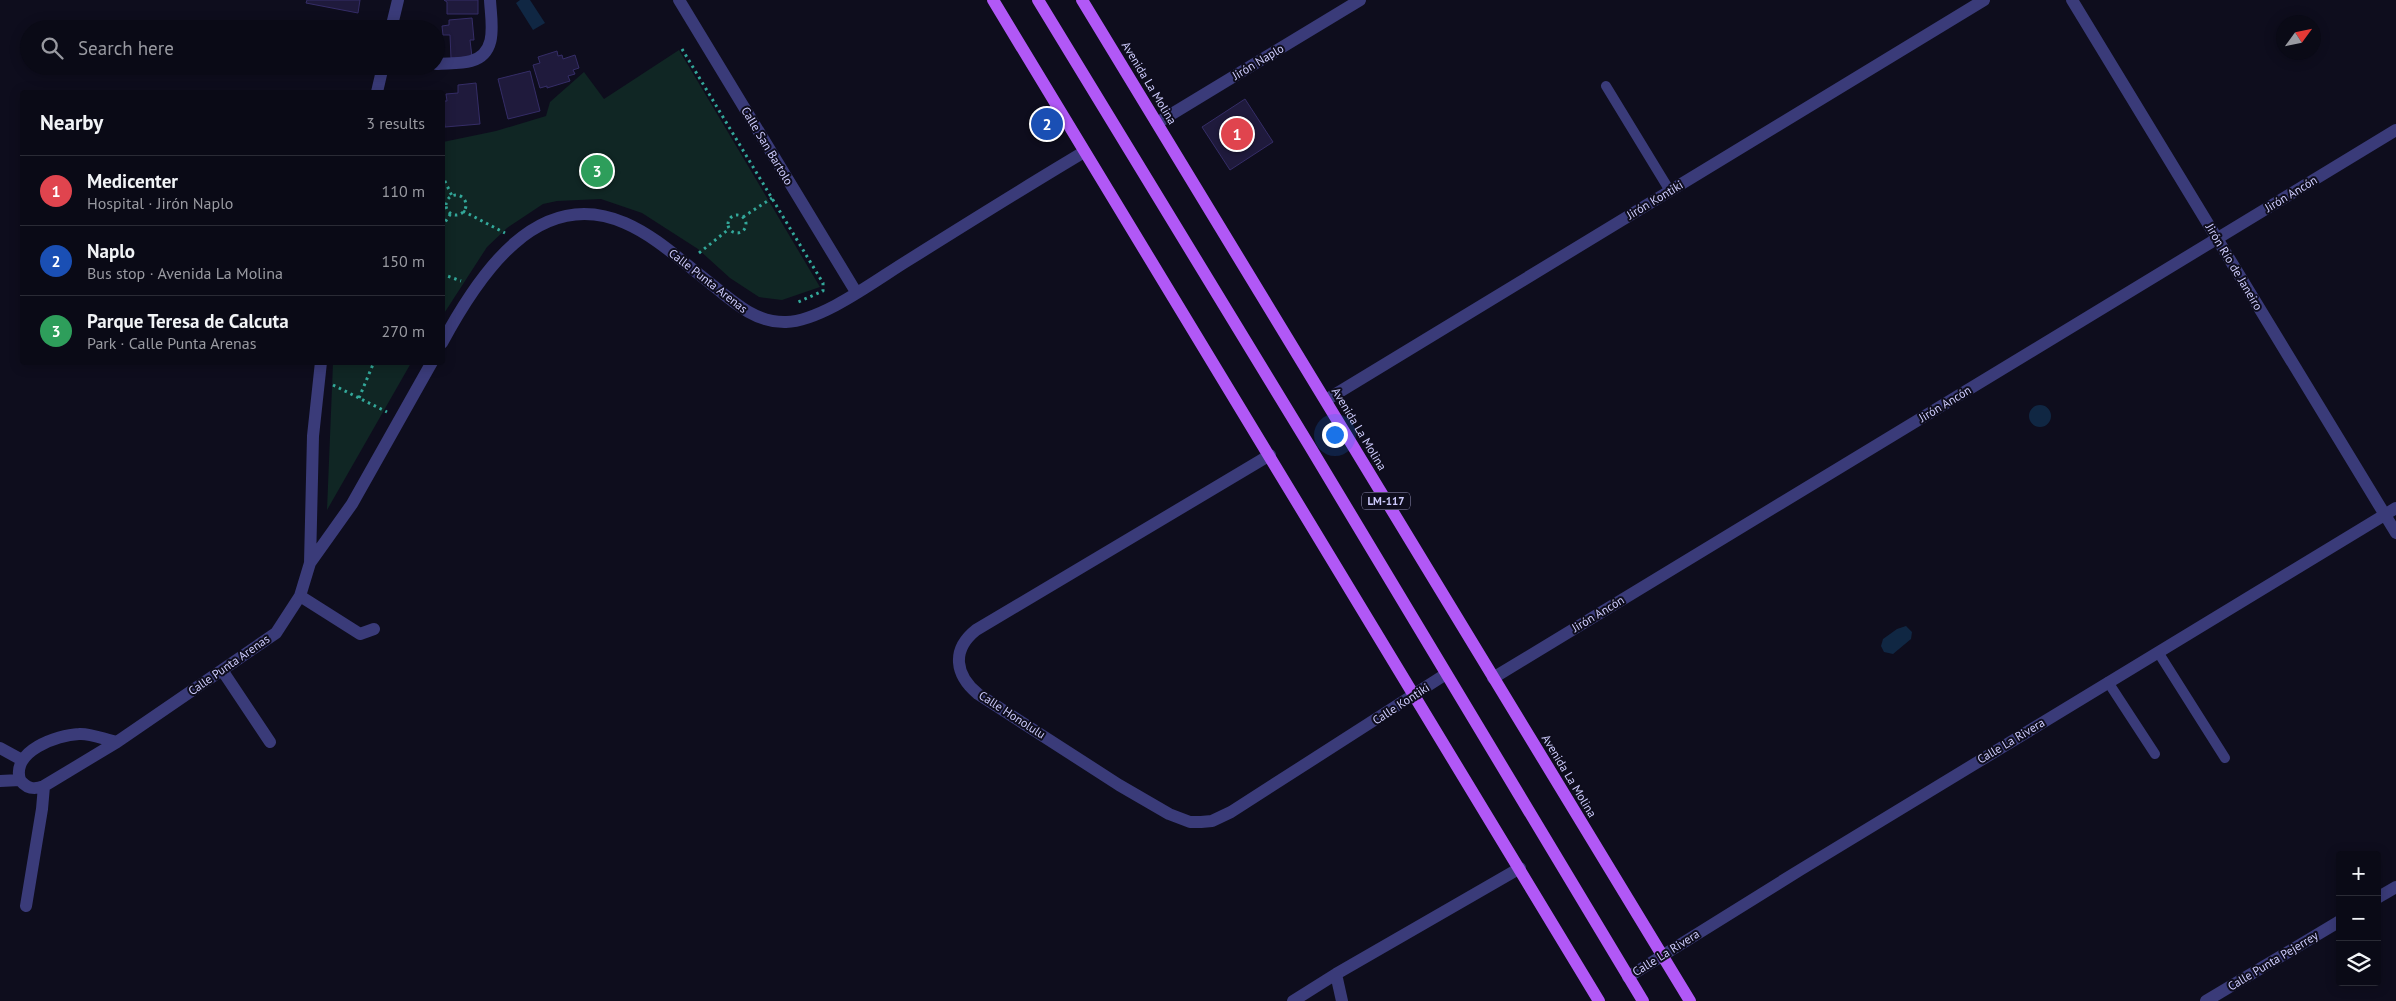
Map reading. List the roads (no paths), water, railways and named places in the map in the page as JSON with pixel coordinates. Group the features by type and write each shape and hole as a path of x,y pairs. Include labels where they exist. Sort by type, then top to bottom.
{"main road":[{"path":"993,0 1415,694 1599,1001"},
{"name":"LM-117","path":"1038,0 1643,1001"},
{"name":"Avenida La Molina","path":"1082,0 1690,1001"}],"street":[{"path":"394,20 398,0"},
{"path":"445,63 472,61 484,54 490,45 492,33 490,0"},
{"name":"Calle San Bartolo","path":"679,0 856,292"},
{"name":"Jirón Naplo","path":"1157,123 1360,0"},
{"name":"Jirón Kontiki","path":"1326,400 1984,0"},
{"name":"Jirón Río de Janeiro","path":"2072,0 2396,533"},
{"path":"377,90 381,75"},
{"name":"Jirón Ancón","path":"1493,678 2396,130"},
{"name":"Calle Punta Arenas","path":"445,338 479,284 510,247 545,222 571,214 599,215 640,230 656,240 747,312 772,321 792,321 813,316 856,292 1084,152"},
{"name":"Calle Punta Arenas","path":"44,786 117,742 276,633 300,596 310,563 313,436 321,365"},
{"name":"Calle Punta Arenas","path":"310,563 352,504 430,365"},
{"name":"Calle Honolulu","path":"1270,455 976,630 968,636 960,653 960,672 964,680 978,694 1119,785 1169,814 1190,822 1222,817 1357,733"},
{"name":"Calle La Rivera","path":"1628,977 2108,682 2396,508"},
{"path":"300,596 360,634 374,629"},
{"path":"222,670 270,742"},
{"name":"Calle Kontiki","path":"1357,733 1446,674"},
{"path":"20,780 18,768 29,752 63,736 81,734 117,742"},
{"path":"0,748 22,760"},
{"path":"0,781 20,780 30,788 36,789 44,786 26,906"},
{"path":"1293,1001 1336,974 1520,868"},
{"path":"2380,896 2396,887"},
{"name":"Calle Punta Pejerrey","path":"2206,1001 2336,923"},
{"path":"1336,974 1342,1001"}],"lane":[{"path":"1606,86 1670,190"},
{"path":"2158,652 2224,758"},
{"path":"2108,682 2155,754"}],"water":[{"path":"520,0 530,0 545,23 533,30 516,3"},
{"path":"2040,405 2050,412 2051,416 2044,426 2040,427 2030,420 2029,416 2036,406"},
{"path":"1906,626 1912,632 1911,639 1893,654 1884,652 1881,646 1883,639 1897,629"}],"place":[{"name":"Naplo","path":"1047,124"},
{"name":"Medicenter","path":"1237,134"},
{"name":"Parque Teresa de Calcuta","path":"597,171"}]}
